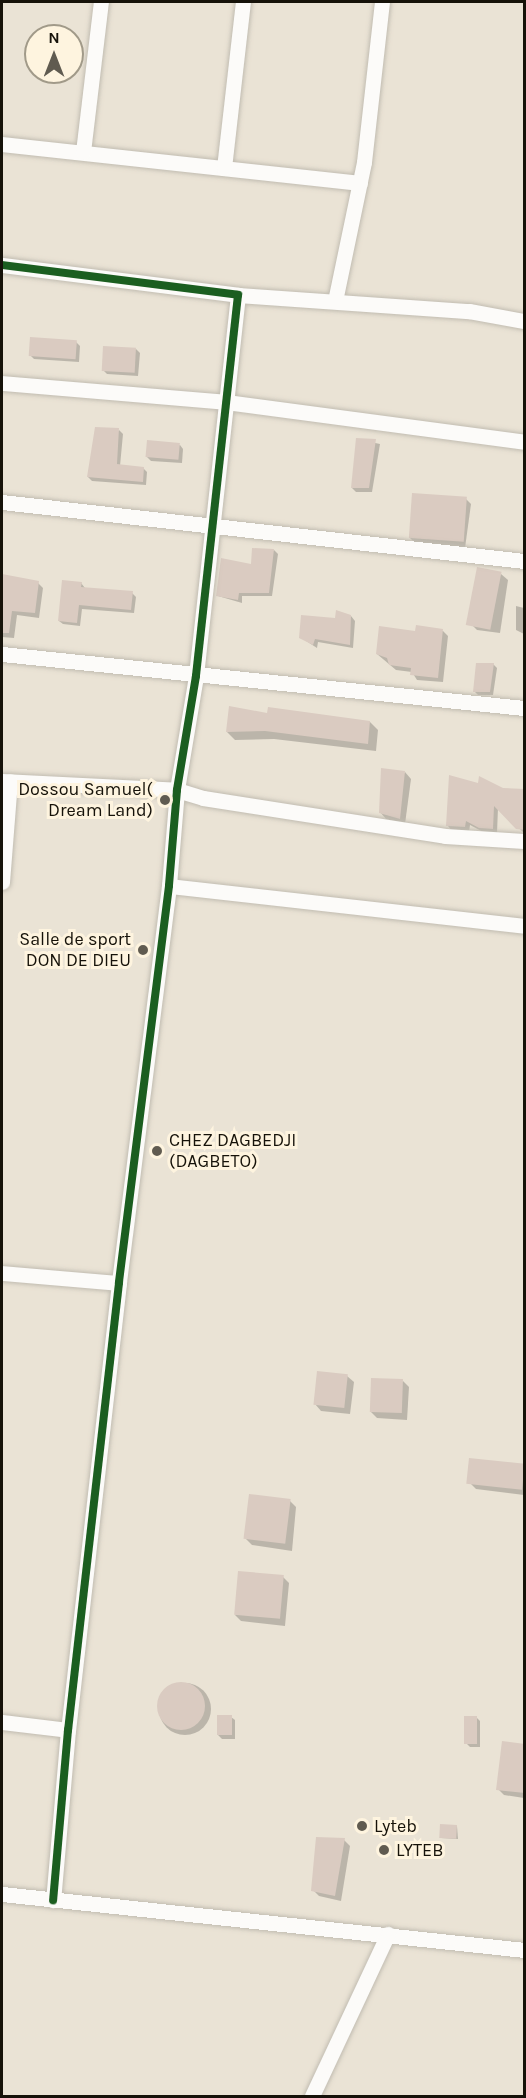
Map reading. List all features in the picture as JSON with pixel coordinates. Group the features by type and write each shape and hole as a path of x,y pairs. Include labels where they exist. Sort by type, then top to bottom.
{"street":[{"path":"82,152 101,2"},
{"path":"224,168 243,2"},
{"path":"334,300 360,183 382,2"},
{"path":"2,144 360,183"},
{"path":"2,266 238,295 334,300 489,313 525,321"},
{"path":"53,1900 68,1730 119,1283 169,886 177,790 196,675 238,295"},
{"path":"2,382 226,402 525,442"},
{"path":"2,502 525,561"},
{"path":"2,654 525,708"},
{"path":"2,882 6,781 177,790 203,798 445,836 525,842"},
{"path":"169,886 525,926"},
{"path":"2,1273 119,1283"},
{"path":"2,1722 68,1730"},
{"path":"2,1894 525,1950"},
{"path":"312,2097 388,1934"}],"building":[{"path":"30,337 77,340 76,359 29,356"},
{"path":"103,346 136,348 135,373 102,371"},
{"path":"95,427 119,428 117,464 144,467 143,482 87,477"},
{"path":"356,438 376,439 369,488 351,488"},
{"path":"147,440 180,443 178,460 146,457"},
{"path":"412,493 467,497 464,542 409,538"},
{"path":"252,548 274,549 269,593 239,593 238,600 216,596 221,558 251,564"},
{"path":"477,567 502,572 490,630 466,625"},
{"path":"2,574 39,581 35,613 12,611 9,633 2,633"},
{"path":"62,580 82,582 81,587 133,591 131,610 79,605 77,623 58,621"},
{"path":"336,610 351,615 350,645 315,639 313,645 299,638 301,615 335,618"},
{"path":"416,625 443,629 438,678 410,675 411,668 389,665 387,658 376,654 379,626 415,631"},
{"path":"476,663 494,663 490,692 473,692"},
{"path":"229,706 267,713 268,707 370,721 368,744 265,731 226,732"},
{"path":"381,768 405,771 400,819 379,813"},
{"path":"449,775 478,783 479,776 503,788 525,789 525,830 516,829 494,806 493,829 479,828 466,821 465,827 446,826"},
{"path":"317,1371 348,1374 344,1408 313,1405"},
{"path":"371,1378 403,1379 402,1413 370,1412"},
{"path":"469,1458 524,1464 522,1490 466,1484"},
{"path":"249,1494 291,1499 285,1544 244,1539"},
{"path":"238,1571 284,1575 280,1619 234,1615"},
{"path":"176,1682 186,1682 201,1692 205,1706 204,1715 195,1726 186,1730 176,1730 161,1720 157,1711 157,1701 167,1686"},
{"path":"217,1715 232,1715 232,1735 217,1735"},
{"path":"464,1716 477,1716 477,1744 464,1744"},
{"path":"502,1741 525,1744 525,1793 496,1790"},
{"path":"440,1824 457,1825 456,1839 439,1838"},
{"path":"316,1837 345,1838 335,1896 311,1891"}],"cycle path":[{"path":"2,265 238,295 196,676 177,790 169,886 119,1283 68,1730 53,1900"}],"place":[{"name":"Dossou Samuel( Dream Land)","path":"165,800"},
{"name":"Salle de sport DON DE DIEU","path":"143,950"},
{"name":"CHEZ DAGBEDJI (DAGBETO)","path":"157,1151"},
{"name":"Lyteb","path":"362,1826"},
{"name":"LYTEB","path":"384,1850"}]}
